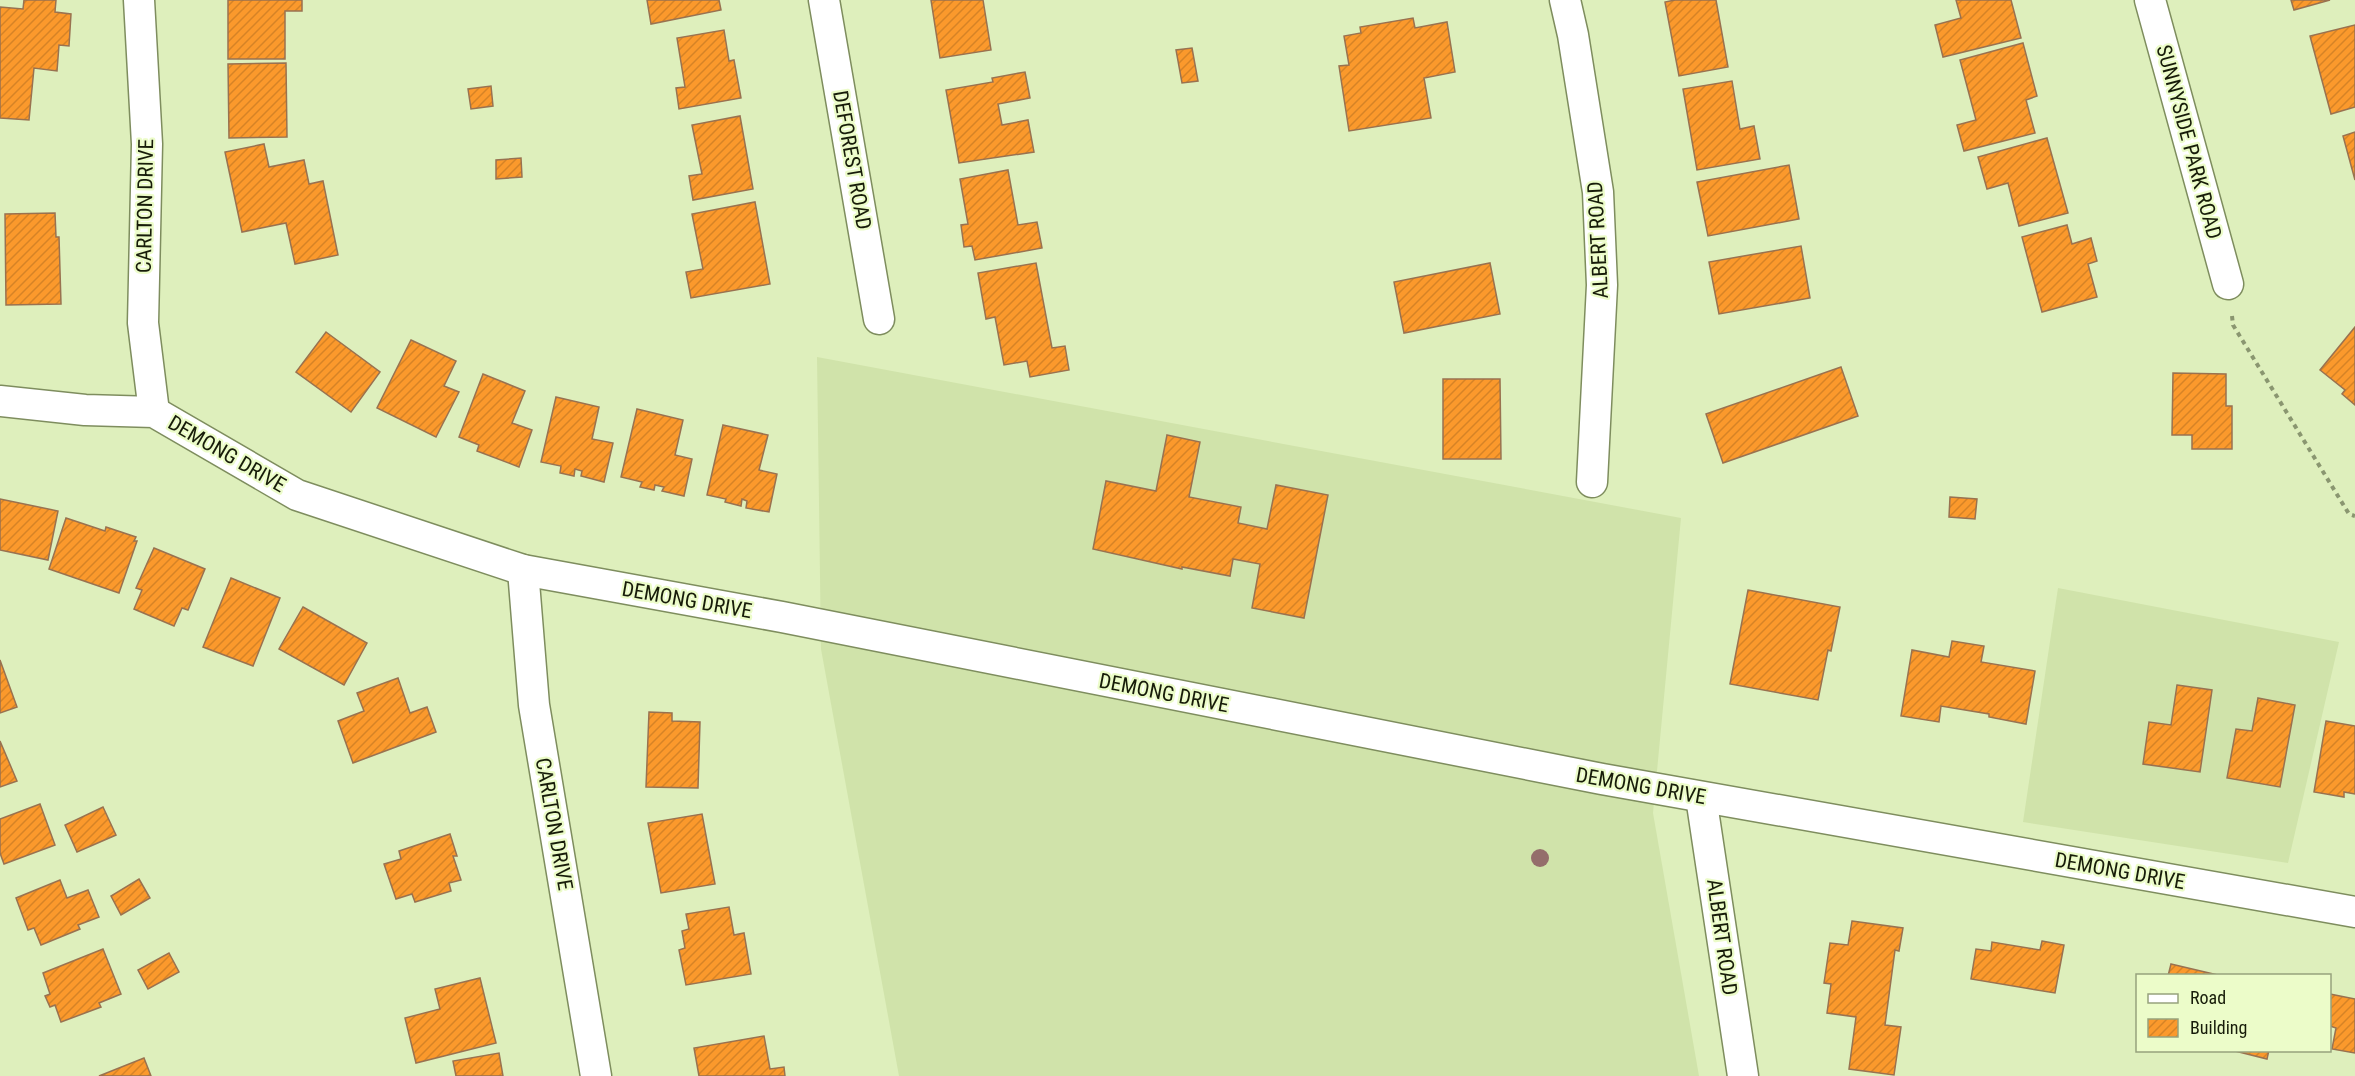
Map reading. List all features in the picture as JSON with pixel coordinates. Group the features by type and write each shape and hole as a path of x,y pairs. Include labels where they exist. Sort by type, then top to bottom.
{"street":[{"name":"CARLTON DRIVE","path":"139,0 147,144 143,323 154,412"},
{"name":"DEFOREST ROAD","path":"824,0 879,320"},
{"name":"ALBERT ROAD","path":"1565,0 1573,35 1598,192 1602,285 1592,482"},
{"name":"SUNNYSIDE PARK ROAD","path":"2150,0 2228,284"},
{"name":"DEMONG DRIVE","path":"0,400 85,410 154,412 297,495 523,570 794,620 1701,797 2355,912"},
{"name":"CARLTON DRIVE","path":"523,570 534,705 597,1076"},
{"name":"ALBERT ROAD","path":"1701,797 1743,1076"}],"path":[{"path":"2228,284 2233,325 2349,514 2355,516"}],"shaded area":[{"path":"817,357 1681,518 1653,813 1699,1076 899,1076 821,649"},
{"path":"2058,588 2339,642 2288,863 2023,822"}],"building":[{"path":"24,0 56,0 55,12 71,14 69,46 59,45 57,71 34,68 29,120 0,118 0,7 23,9"},
{"path":"228,0 302,0 302,11 285,11 285,59 228,59"},
{"path":"647,0 719,0 721,10 651,24"},
{"path":"931,0 983,0 991,50 940,58"},
{"path":"1716,0 1728,67 1679,76 1665,2"},
{"path":"1956,0 2011,0 2021,38 1943,57 1935,25 1961,18"},
{"path":"2291,0 2330,0 2294,10"},
{"path":"1413,18 1415,28 1447,22 1455,72 1424,78 1431,118 1349,131 1339,66 1349,65 1344,36 1361,33 1360,27"},
{"path":"2355,25 2355,107 2331,114 2310,36"},
{"path":"724,30 729,61 734,60 741,98 679,109 676,88 685,87 677,38"},
{"path":"2023,43 2037,96 2026,100 2035,133 1964,151 1957,125 1976,120 1960,60"},
{"path":"1192,48 1198,81 1182,83 1176,50"},
{"path":"286,63 287,137 229,138 228,64"},
{"path":"1025,72 1030,98 998,104 1002,125 1028,120 1034,152 959,163 946,90 993,82 992,78"},
{"path":"1732,81 1740,129 1754,126 1760,159 1697,170 1683,89"},
{"path":"491,86 493,106 471,109 468,89"},
{"path":"740,116 753,189 693,200 689,176 702,174 692,125"},
{"path":"2355,132 2355,180 2343,136"},
{"path":"2047,138 2068,213 2019,226 2008,183 1987,189 1978,157"},
{"path":"264,144 269,167 304,160 309,184 323,181 338,255 295,264 286,223 242,232 225,152"},
{"path":"521,158 522,177 496,179 496,160"},
{"path":"1789,165 1799,219 1708,236 1697,182"},
{"path":"1008,170 1018,225 1037,222 1042,248 975,260 972,246 964,247 961,225 968,224 960,179"},
{"path":"755,202 770,284 691,298 686,272 703,269 692,214"},
{"path":"55,213 56,237 59,237 61,304 6,305 5,214"},
{"path":"2067,225 2072,244 2091,238 2097,261 2088,264 2097,297 2042,312 2022,237"},
{"path":"1801,246 1810,298 1719,314 1709,262"},
{"path":"1036,263 1052,348 1065,346 1069,370 1030,377 1027,361 1004,365 995,317 986,319 978,273"},
{"path":"1490,263 1500,314 1404,333 1394,282"},
{"path":"2355,327 2355,405 2342,394 2345,390 2320,370"},
{"path":"326,332 380,372 351,412 296,372"},
{"path":"411,340 456,361 444,386 459,392 436,437 377,408"},
{"path":"1841,367 1858,416 1723,463 1706,414"},
{"path":"2173,373 2226,374 2226,406 2232,406 2232,449 2192,449 2192,435 2172,435"},
{"path":"483,374 525,391 512,423 532,430 519,467 477,451 479,445 459,437"},
{"path":"1443,379 1500,379 1501,459 1443,459"},
{"path":"556,397 599,407 592,439 613,443 604,482 581,476 582,471 575,469 574,476 560,473 561,466 541,462"},
{"path":"637,409 683,420 675,455 692,459 684,496 662,491 664,487 655,485 654,490 640,487 642,482 621,477"},
{"path":"723,425 768,435 759,470 777,474 769,512 746,508 747,501 742,499 741,506 725,502 726,499 707,495"},
{"path":"1167,435 1200,442 1189,497 1241,507 1238,523 1267,529 1276,485 1328,495 1304,618 1252,608 1260,564 1233,559 1230,576 1182,567 1182,569 1093,549 1106,481 1156,491"},
{"path":"1950,497 1977,499 1975,519 1949,517"},
{"path":"0,499 58,511 48,560 0,550"},
{"path":"66,518 105,531 106,527 136,537 134,541 137,541 119,593 49,569"},
{"path":"154,548 205,569 188,610 182,608 174,626 134,609 142,590 136,588"},
{"path":"231,578 280,598 253,666 203,647"},
{"path":"1748,590 1840,607 1818,700 1730,684"},
{"path":"303,607 367,643 344,685 279,649"},
{"path":"1952,641 1984,646 1981,662 2035,671 2026,724 1989,717 1989,714 1941,706 1939,722 1901,716 1912,650 1949,657"},
{"path":"0,660 17,707 0,713"},
{"path":"398,678 410,713 427,707 436,732 353,763 338,721 364,711 357,693"},
{"path":"2177,685 2212,690 2200,772 2143,764 2149,722 2171,725"},
{"path":"2258,698 2295,705 2280,787 2227,778 2236,729 2252,731"},
{"path":"649,712 672,713 672,721 700,722 698,788 646,787"},
{"path":"2326,721 2355,726 2355,794 2344,792 2344,797 2314,792"},
{"path":"0,741 17,781 0,787"},
{"path":"40,804 55,845 4,864 0,853 0,819"},
{"path":"103,807 116,835 77,852 65,825"},
{"path":"702,814 715,884 661,893 648,823"},
{"path":"450,834 457,856 453,856 461,880 449,883 451,891 415,902 412,894 396,899 384,864 401,859 399,851"},
{"path":"139,879 150,898 121,915 111,896"},
{"path":"60,880 67,898 88,890 99,917 78,925 80,929 41,945 34,928 28,930 16,898"},
{"path":"729,907 734,935 744,933 751,974 686,985 679,950 685,948 682,931 689,929 686,914"},
{"path":"1852,921 1903,928 1899,951 1895,950 1885,1025 1901,1027 1894,1075 1849,1069 1856,1017 1827,1013 1831,984 1824,983 1830,943 1848,945"},
{"path":"2042,941 2064,945 2055,993 1971,979 1976,949 1991,951 1992,942 2040,950"},
{"path":"103,949 121,994 99,1003 101,1007 61,1022 55,1005 50,1007 45,996 50,994 43,973"},
{"path":"169,953 179,972 148,989 138,970"},
{"path":"2171,964 2214,974 2168,974"},
{"path":"480,978 496,1043 416,1063 405,1018 440,1009 435,989"},
{"path":"2331,994 2355,999 2355,1053 2332,1049 2336,1028 2331,1026"},
{"path":"764,1036 770,1069 784,1067 785,1076 699,1076 694,1048"},
{"path":"2239,1052 2269,1052 2267,1059"},
{"path":"499,1053 503,1076 456,1076 453,1061"},
{"path":"144,1058 151,1076 99,1076"}]}
